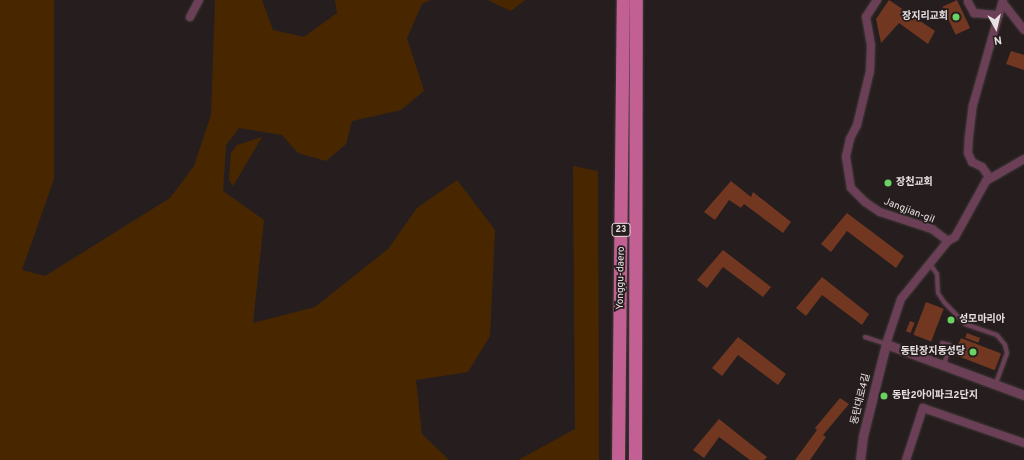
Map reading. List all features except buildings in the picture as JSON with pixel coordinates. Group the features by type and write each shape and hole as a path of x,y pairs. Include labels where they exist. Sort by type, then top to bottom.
{"highway":[{"name":"Yonggu-daero","path":"618,460 623,0"},
{"name":"Yonggu-daero","path":"635,460 636,0"}],"street":[{"path":"190,17 198,0"},
{"name":"Jangjian-gil","path":"877,0 866,17 871,45 870,71 857,125 850,139 846,157 848,179 856,193 880,212 932,229 948,241"},
{"path":"990,178 982,167 972,162 968,153 969,136 973,105 1003,1"},
{"path":"1003,1 1024,30"},
{"path":"968,2 974,13 999,15"},
{"path":"1024,159 990,178 979,191 955,237 948,241 901,299 886,344 1024,395"},
{"name":"동탄대로4길","path":"860,460 886,344"},
{"path":"906,460 923,408 1024,443"}],"lane":[{"path":"930,264 937,274 938,293 944,302 966,324 997,335 1005,345 1007,353 996,385"},
{"path":"865,337 886,344"},
{"path":"942,343 950,345 944,365"}],"shaded area":[{"path":"0,0 54,0 54,179 22,270 45,276 170,198 194,166 211,115 215,0 262,0 273,30 304,37 337,13 335,0 430,0 422,4 407,38 424,91 401,110 352,121 346,144 326,161 298,153 282,135 239,128 226,145 223,191 264,220 253,323 315,307 388,249 417,208 457,180 495,230 490,336 468,372 416,380 422,434 449,460 0,460"},
{"path":"487,0 525,0 511,11"},
{"path":"262,137 233,186 229,180 231,153 237,145"},
{"path":"573,166 598,171 599,460 518,460 575,429"}],"place":[{"name":"장지리교회","path":"956,17"},
{"name":"장천교회","path":"888,183"},
{"name":"성모마리아","path":"951,320"},
{"name":"동탄장지동성당","path":"973,352"},
{"name":"동탄2아이파크2단지","path":"884,396"}]}
